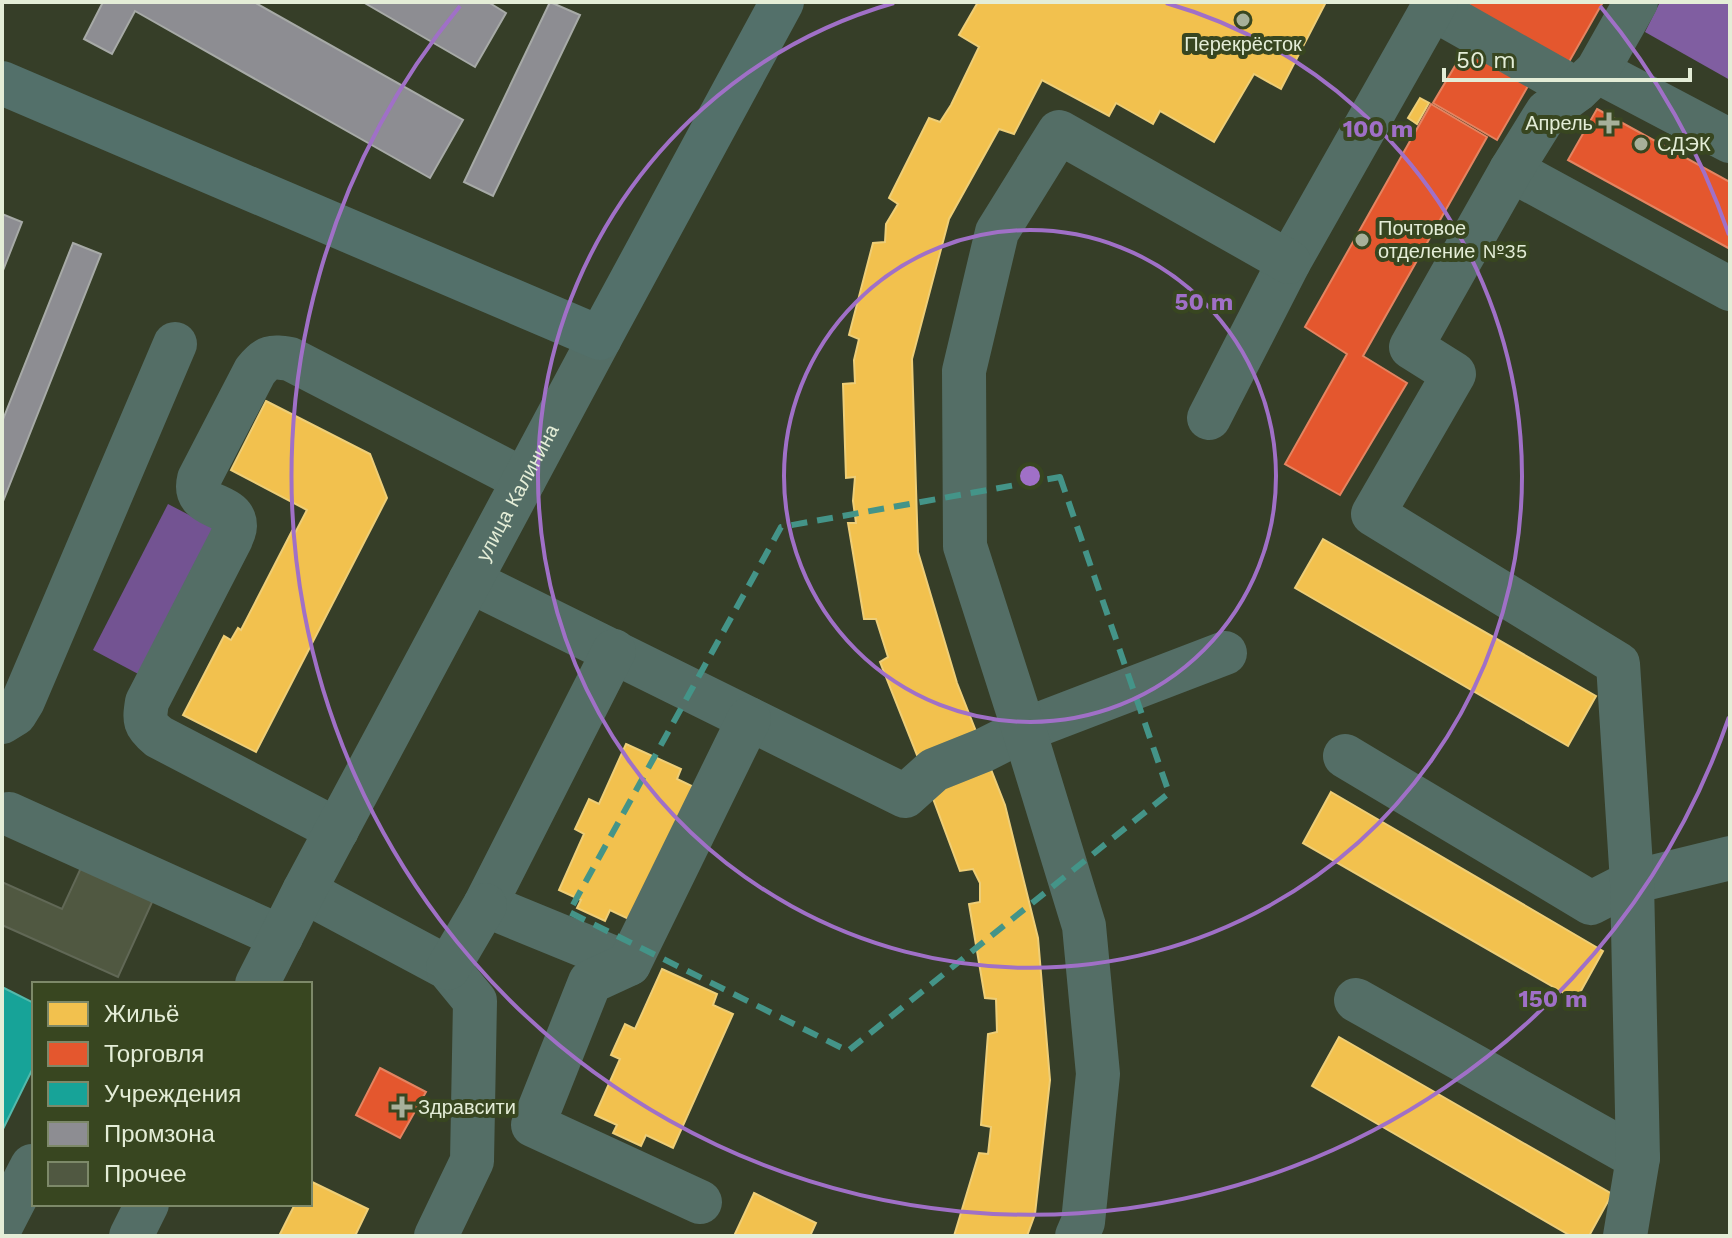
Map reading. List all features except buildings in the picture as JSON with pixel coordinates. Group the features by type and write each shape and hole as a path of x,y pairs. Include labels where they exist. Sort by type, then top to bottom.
{"main road":[{"name":"улица Калинина","path":"600,338 782,2"},
{"path":"2,83 600,338"}],"street":[{"path":"1625,1236 1638,1158 1632,882 1618,664 1373,514 1454,374 1411,347 1547,112 1587,80 1636,2"},
{"path":"1209,418 1289,262 1434,5 1587,80 1730,141"},
{"path":"1085,1231 1098,1074 1084,926 965,546 964,371 997,232 1059,132 1289,262"},
{"path":"1511,170 1730,289"},
{"name":"улица Калинина","path":"258,982 600,338"},
{"path":"2,722 15,714 23,701 175,344"},
{"path":"337,830 159,737 147,727 144,716 147,702 231,539 235,526 232,517 199,495 197,487 255,371 265,359 275,356 290,359 524,480"},
{"path":"470,581 905,796 934,770 1024,730 1225,653"},
{"path":"448,968 485,905 614,651"},
{"path":"700,1202 533,1125 590,982 629,964 749,719"},
{"path":"1345,756 1591,903 1632,882 1730,858"},
{"path":"9,814 281,937"},
{"path":"304,891 448,968 475,1001 472,1161 436,1236"},
{"path":"485,905 629,964"},
{"path":"1356,1000 1638,1158"},
{"path":"2,1224 32,1166"},
{"path":"131,1236 146,1206"}],"highlighted area":[{"path":"1060,477 1169,793 848,1051 569,912 781,527"}],"shaded area":[{"path":"1660,2 1730,2 1730,80 1645,32"},
{"path":"168,504 218,530 142,676 93,650"}],"place":[{"name":"Перекрёсток","path":"1243,20"},
{"name":"Апрель","path":"1609,123"},
{"name":"СДЭК","path":"1641,144"},
{"name":"Почтовое отделение №35","path":"1362,240"},
{"name":"Здравсити","path":"402,1107"}]}
